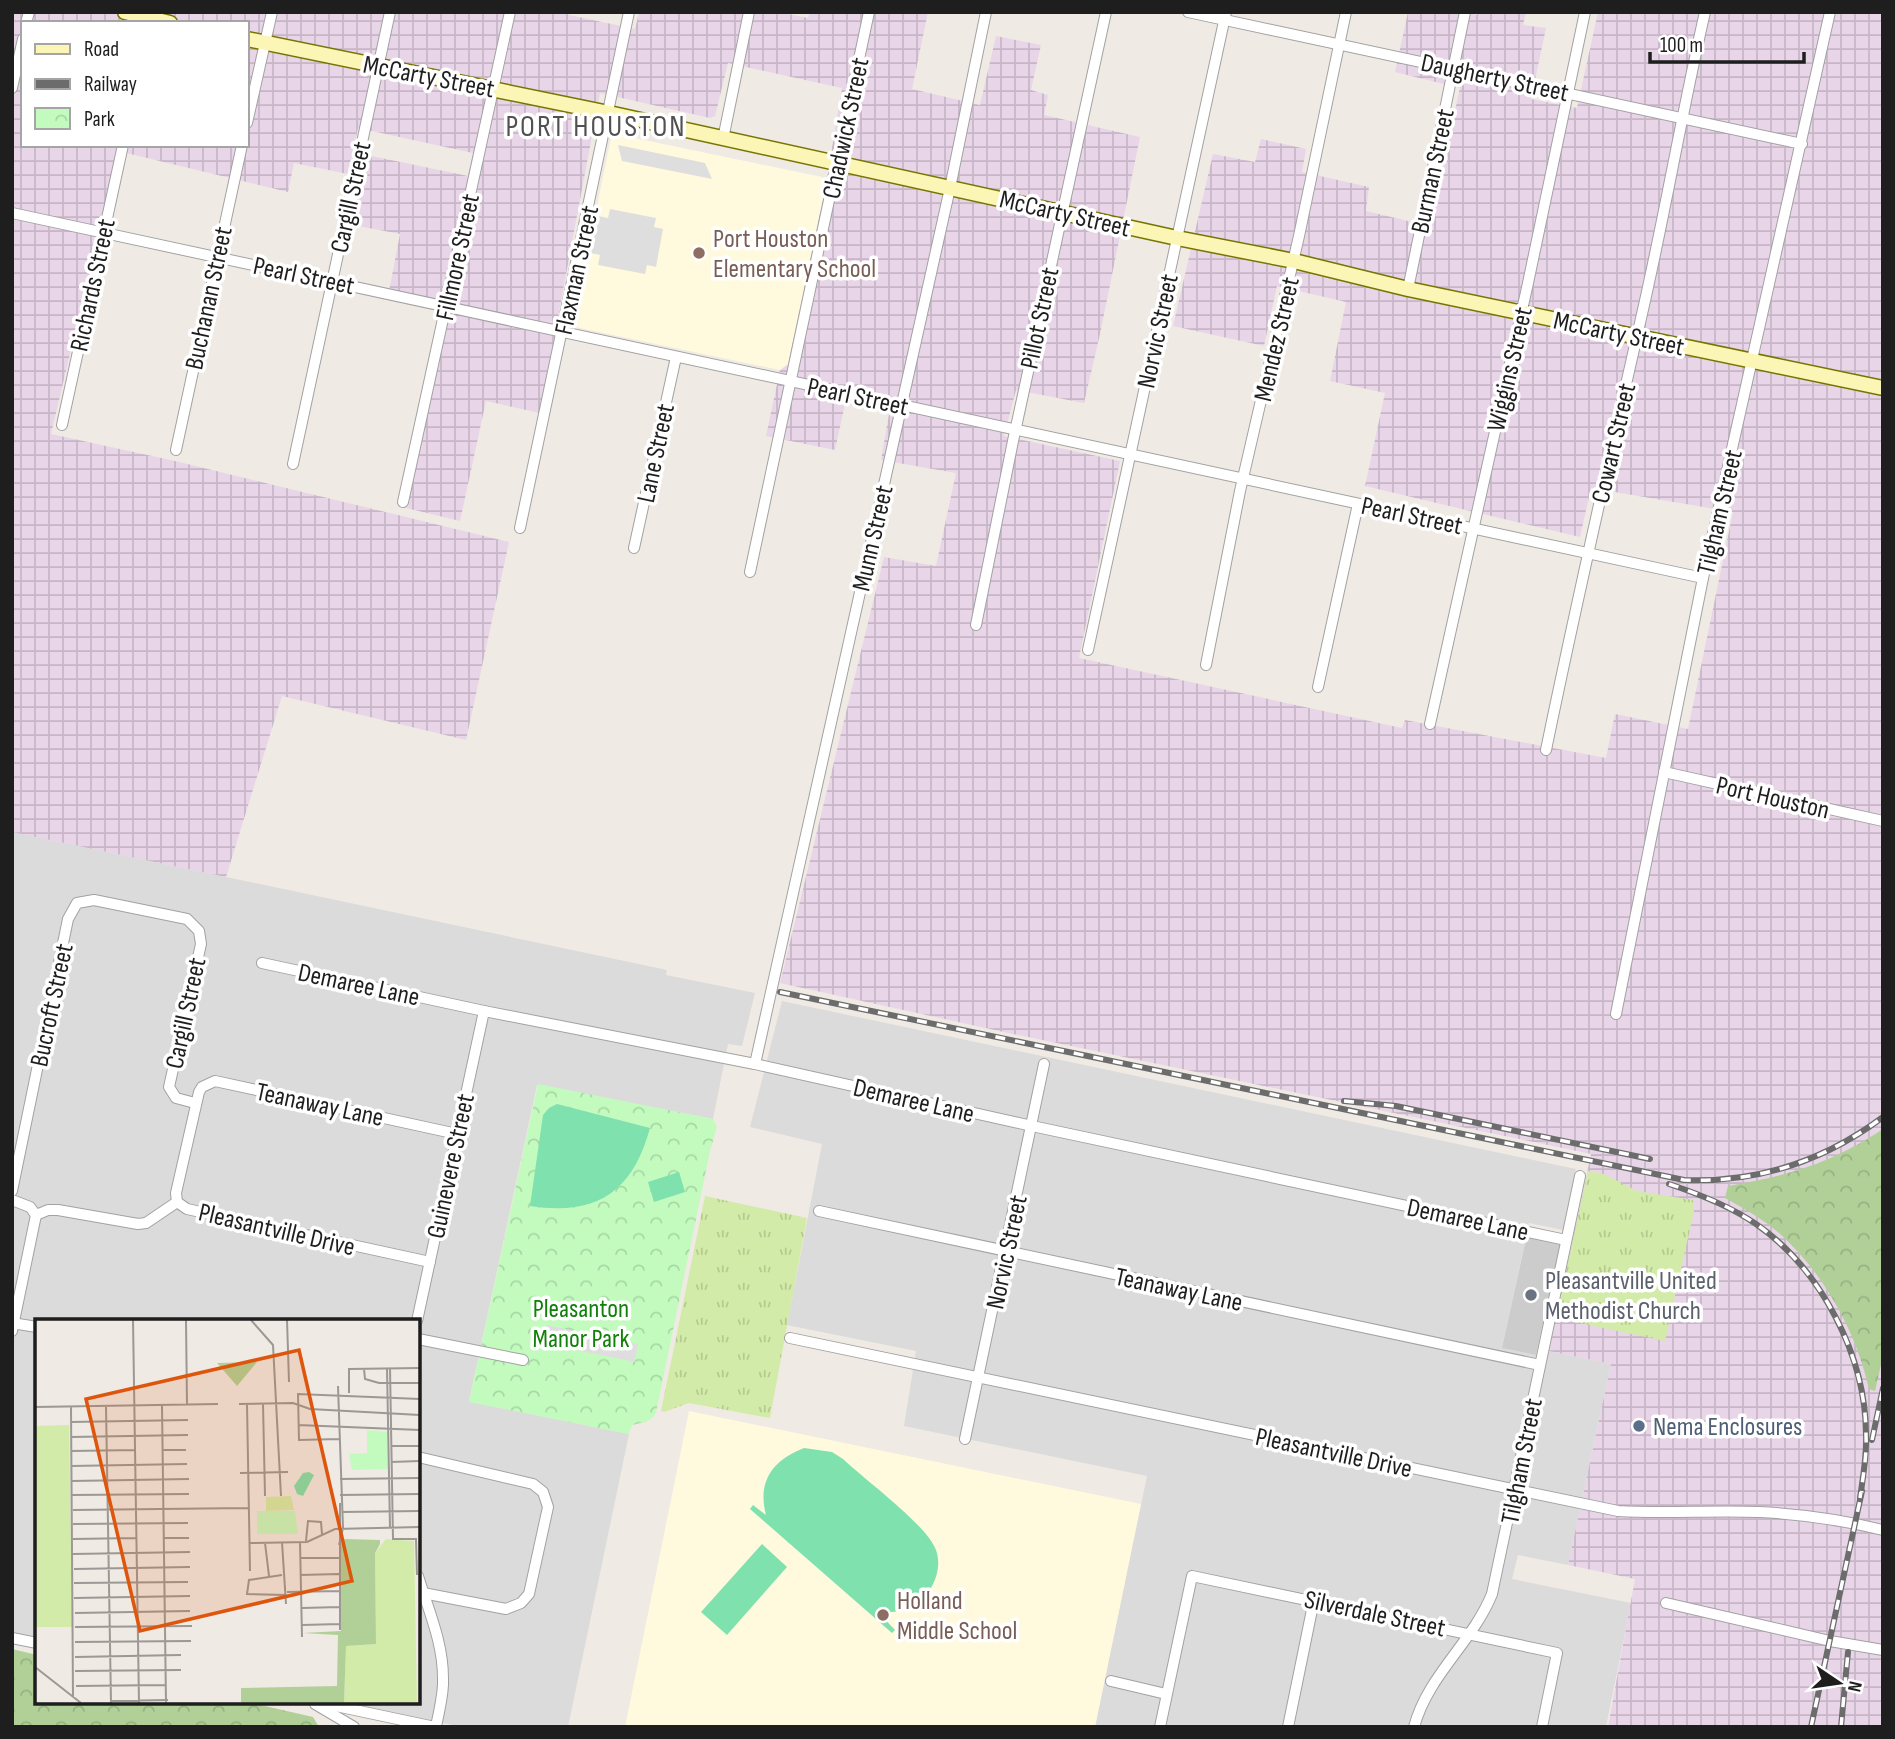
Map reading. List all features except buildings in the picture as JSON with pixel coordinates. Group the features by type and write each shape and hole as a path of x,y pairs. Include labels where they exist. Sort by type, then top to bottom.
{"main road":[{"path":"125,12 151,18"},
{"name":"McCarty Street","path":"248,39 494,88 1177,238 1294,261 1408,289 1883,388"}],"street":[{"path":"248,119 272,12"},
{"name":"Cargill Street","path":"293,464 390,12"},
{"name":"Fillmore Street","path":"404,502 510,12"},
{"name":"Flaxman Street","path":"520,528 629,12"},
{"path":"723,139 749,12"},
{"name":"Chadwick Street","path":"750,572 869,12"},
{"name":"Munn Street","path":"755,1064 950,188 986,12"},
{"name":"Pillot Street","path":"976,625 1106,12"},
{"name":"Daugherty Street","path":"1188,12 1225,16 1339,45 1802,144"},
{"name":"Mendez Street","path":"1206,665 1346,12"},
{"name":"Burman Street","path":"1408,289 1465,12"},
{"name":"Wiggins Street","path":"1430,724 1522,312 1585,12"},
{"name":"Cowart Street","path":"1546,750 1705,12"},
{"name":"Tilgham Street","path":"1616,1014 1703,578 1830,12"},
{"name":"Norvic Street","path":"1088,650 1225,16"},
{"path":"12,88 21,48"},
{"name":"Richards Street","path":"62,425 123,147"},
{"name":"Buchanan Street","path":"176,450 242,147"},
{"name":"Pearl Street","path":"12,213 1703,578"},
{"name":"Lane Street","path":"634,548 676,357"},
{"path":"1318,687 1358,503"},
{"name":"Port Houston","path":"1664,772 1883,821"},
{"name":"Cargill Street","path":"78,903 93,900 187,919 199,931 201,944 169,1087 176,1097 195,1103 176,1193 177,1202"},
{"name":"Bucroft Street","path":"12,1191 68,919 78,903"},
{"name":"Demaree Lane","path":"262,963 484,1011 755,1064 1566,1240"},
{"name":"Guinevere Street","path":"417,1319 484,1011"},
{"name":"Norvic Street","path":"965,1439 1044,1064"},
{"name":"Teanaway Lane","path":"195,1103 202,1087 215,1081 457,1134"},
{"name":"Tilgham Street","path":"1414,1727 1432,1685 1472,1634 1492,1594 1580,1176"},
{"path":"12,1200 30,1207 36,1215 13,1325 35,1327"},
{"name":"Pleasantville Drive","path":"36,1215 48,1210 58,1210 138,1224 145,1223 177,1202 187,1209 430,1262"},
{"name":"Teanaway Lane","path":"819,1211 1540,1365"},
{"name":"Pleasantville Drive","path":"790,1338 1620,1511 1662,1514 1761,1512 1854,1523 1883,1530"},
{"path":"420,1339 523,1360"},
{"path":"420,1457 533,1483 546,1497 548,1507 529,1594 518,1605 506,1609 420,1585"},
{"name":"Silverdale Street","path":"1166,1694 1192,1576 1557,1653 1542,1727"},
{"path":"324,1704 435,1727 442,1696 443,1664 420,1585"},
{"path":"1288,1727 1314,1600"},
{"path":"1666,1602 1830,1641 1883,1650"},
{"path":"12,1638 35,1643"},
{"path":"1111,1681 1166,1694 1160,1727"},
{"path":"317,1704 354,1727"}],"shaded area":[{"path":"12,12 569,12 569,15 635,29 639,12 779,12 808,18 810,12 928,12 912,89 980,105 996,36 1041,45 1031,90 1048,95 1044,115 1140,137 1084,403 1016,390 1004,436 1120,461 1079,658 1402,728 1405,720 1606,758 1615,714 1688,729 1733,512 1591,488 1580,537 1365,486 1385,393 1330,381 1346,302 1277,286 1264,346 1173,326 1213,154 1255,162 1261,139 1306,149 1302,172 1369,187 1366,211 1429,226 1460,88 1395,72 1408,12 1466,12 1477,15 1478,12 1526,12 1523,25 1546,28 1531,99 1577,108 1598,12 1883,12 1883,1727 1608,1727 1635,1579 1568,1565 1611,1364 1549,1351 1591,1154 780,983 884,557 936,566 956,473 881,460 889,414 845,404 835,450 766,436 780,370 788,364 826,184 842,88 728,63 715,116 710,118 600,93 540,413 486,401 460,521 398,506 444,302 389,291 400,234 348,224 362,154 468,176 473,153 358,128 348,174 294,163 288,192 118,151 51,434 175,461 509,542 466,740 282,696 226,877 12,832"},
{"name":"Port Houston Elementary School","path":"620,135 822,177 826,184 788,364 780,370 575,327 573,323 611,138"},
{"path":"618,145 705,163 712,179 622,161"},
{"path":"610,209 656,218 654,227 663,229 656,267 647,265 645,274 598,265 600,255 591,253 598,216 608,218"},
{"path":"13,832 667,970 666,975 755,993 742,1046 728,1044 713,1119 537,1085 469,1401 629,1434 568,1727 462,1727 355,1704 420,1704 420,1319 35,1319 35,1637 12,1632"},
{"path":"782,1001 1576,1169 1563,1230 1529,1223 1502,1348 1536,1355 1549,1351 1611,1364 1568,1565 1518,1555 1512,1579 1631,1603 1606,1727 1095,1727 1147,1476 904,1426 916,1351 787,1325 822,1144 750,1127"},
{"name":"Pleasantville United Methodist Church","path":"1527,1234 1561,1241 1536,1355 1502,1348"},
{"path":"546,1325 638,1344 635,1362 542,1343"},
{"name":"Holland Middle School","path":"689,1411 1141,1504 1095,1727 625,1727"}],"green space":[{"name":"Pleasanton Manor Park","path":"538,1084 713,1119 717,1127 656,1413 649,1420 632,1425 629,1434 469,1402"},
{"path":"557,1104 650,1128 633,1169 622,1184 608,1195 592,1203 574,1207 530,1206 543,1115"},
{"path":"1883,1129 1883,1356 1875,1391 1869,1389 1856,1346 1836,1304 1810,1266 1773,1228 1725,1198 1728,1186 1790,1173 1846,1151"},
{"path":"1588,1171 1604,1174 1637,1191 1693,1200 1694,1211 1665,1341 1556,1318"},
{"path":"679,1172 685,1192 654,1202 648,1182"},
{"path":"705,1196 807,1218 770,1418 689,1403 661,1411"},
{"path":"804,1448 832,1452 843,1459 921,1528 936,1550 936,1576 924,1597 907,1609 878,1612 895,1630 892,1633 750,1509 753,1505 766,1515 764,1492 770,1473 784,1459"},
{"path":"762,1544 787,1567 727,1635 701,1612"},
{"path":"12,1649 35,1655 35,1704 256,1704 313,1717 319,1727 12,1727"}],"railway":[{"path":"780,992 1684,1180 1738,1178 1789,1166 1837,1146 1883,1117"},
{"path":"1344,1101 1396,1106 1650,1159"},
{"path":"1669,1184 1714,1201 1756,1224 1801,1265 1819,1290 1848,1345 1864,1405 1866,1451 1860,1498"},
{"path":"1872,1440 1883,1388"},
{"path":"1811,1727 1862,1491"},
{"path":"1841,1727 1848,1652"}],"place":[{"name":"Port Houston Elementary School","path":"699,253"},
{"name":"Pleasantville United Methodist Church","path":"1531,1295"},
{"name":"Nema Enclosures","path":"1639,1426"},
{"name":"Holland Middle School","path":"883,1615"}],"district":[{"name":"PORT HOUSTON","path":"596,126"}]}
